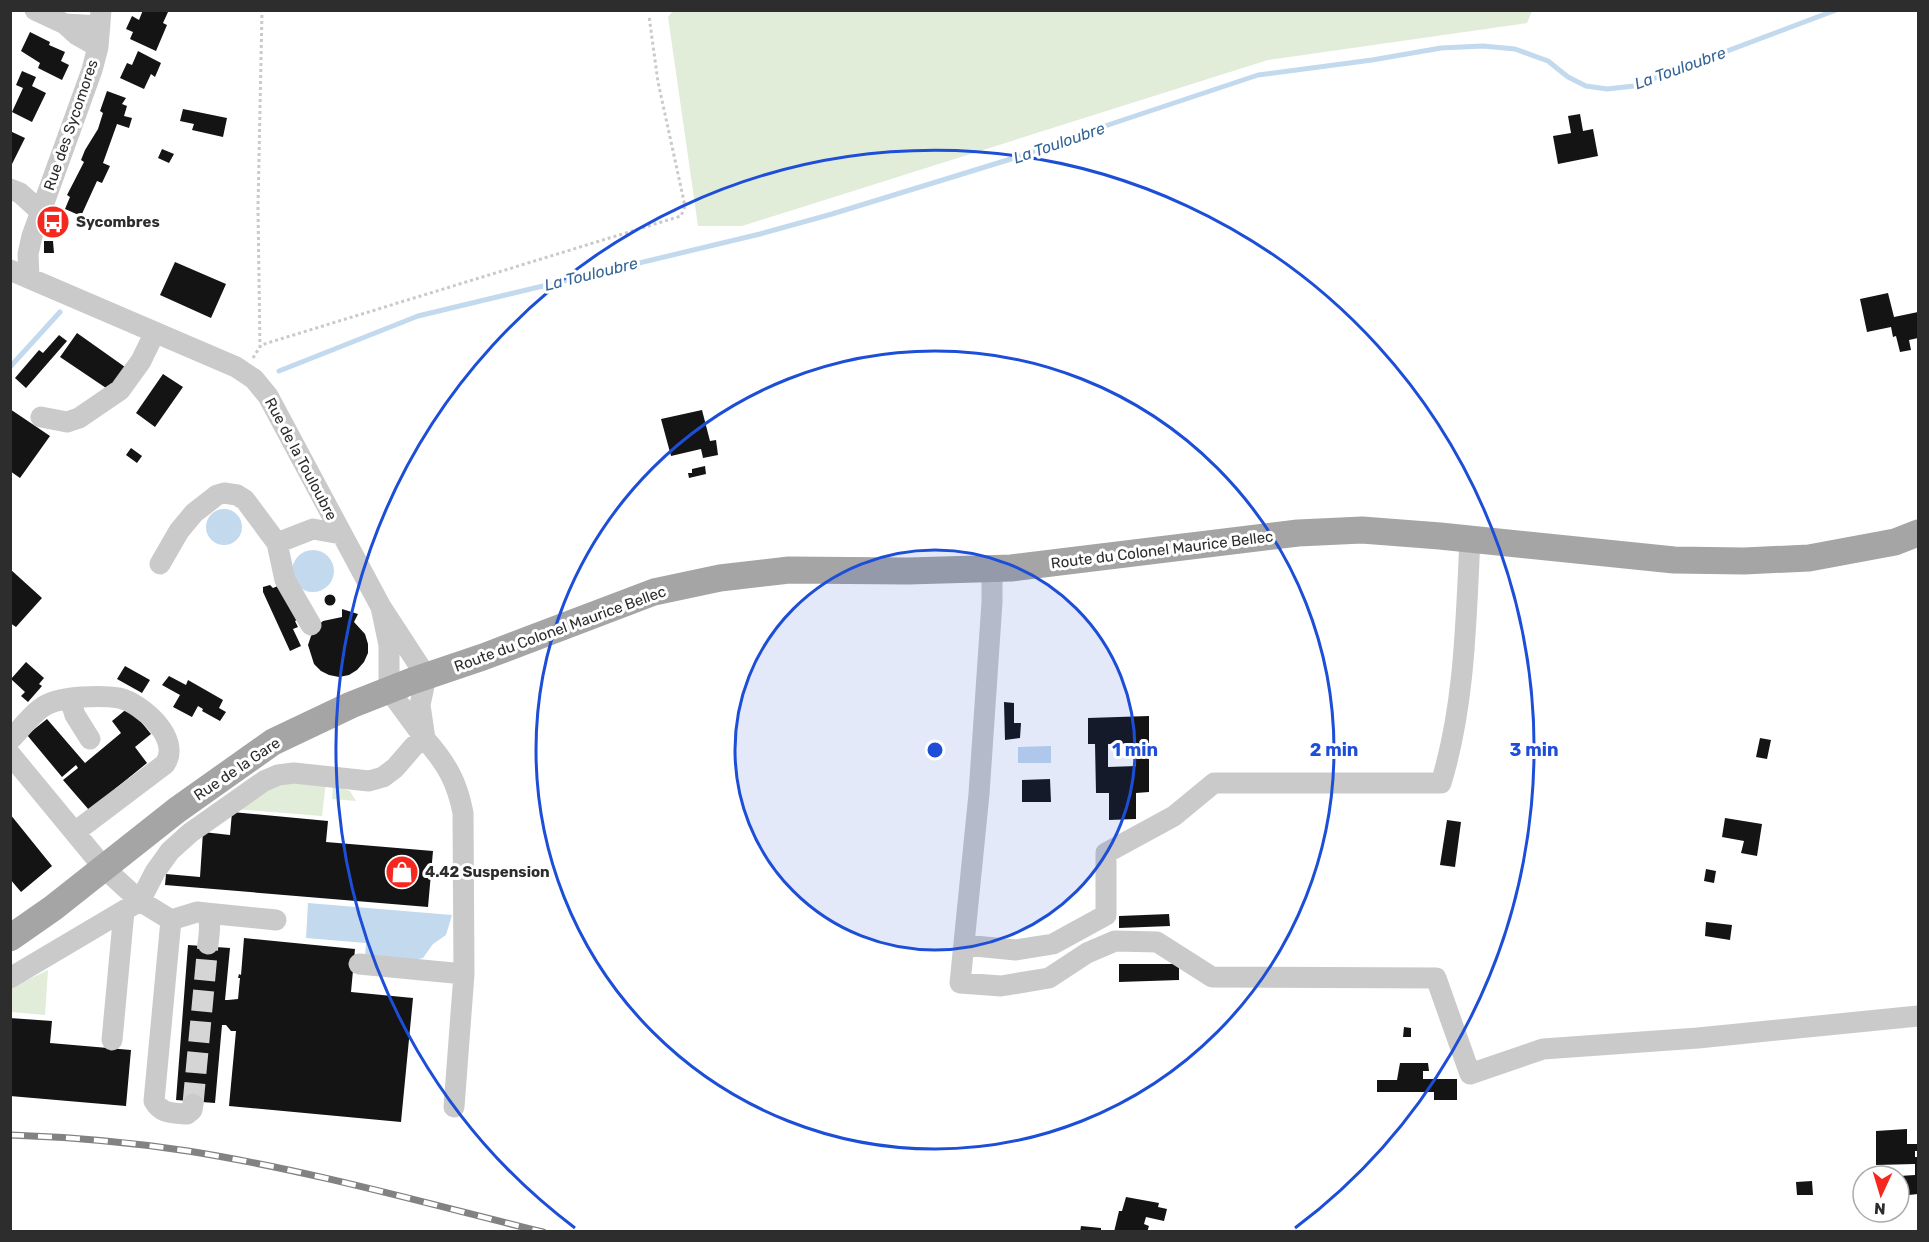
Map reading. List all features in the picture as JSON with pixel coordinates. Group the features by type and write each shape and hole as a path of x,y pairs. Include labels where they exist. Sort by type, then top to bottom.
{"main road":[{"name":"Route du Colonel Maurice Bellec","path":"422,677 483,657 654,592 720,578 789,570 908,571 993,568 1298,533 1362,530 1674,560 1744,561 1809,558 1895,542 1918,533"},
{"name":"Rue de la Gare","path":"10,938 53,908 177,810 273,742 351,705 422,677"}],"street":[{"path":"35,10 65,24 99,28"},
{"name":"Rue des Sycomores","path":"32,236 85,93 99,28"},
{"path":"15,191 48,190"},
{"path":"15,191 40,212"},
{"path":"10,264 22,252 32,236"},
{"path":"20,273 32,236"},
{"name":"Rue de la Touloubre","path":"20,273 236,367 254,379 268,396 381,607 389,645 389,690"},
{"path":"41,417 55,421 73,420 111,397 120,390 141,361 155,332"},
{"path":"160,564 179,531 194,513 217,495 224,493 237,495 245,500 277,543 285,580 311,625"},
{"path":"313,529 328,509"},
{"path":"277,543 313,529 341,534"},
{"path":"964,945 1016,950 1053,944 1106,915 1106,853 1174,816 1214,783 1442,783 1452,748 1457,705 1470,539"},
{"path":"993,568 979,794 960,983 1001,986 1049,978 1087,953 1115,941 1157,942 1212,977 1436,978 1470,1074 1543,1049 1698,1038 1918,1016"},
{"path":"381,607 422,677 420,705 424,740"},
{"path":"389,690 424,740 451,773 459,793 463,813 464,974 454,1107"},
{"path":"10,740 47,704 70,699 103,697 130,702 140,708 165,734 170,749 169,758 165,764 75,832"},
{"path":"70,699 75,715 90,739"},
{"path":"10,978 132,906 170,851 190,833 264,781 278,775 294,773 369,781 383,777 395,768 414,746 424,740"},
{"path":"10,754 104,868 132,906 171,920 198,912 276,920"},
{"path":"112,1040 132,906"},
{"path":"206,914 210,924 208,944"},
{"path":"171,920 154,1101 163,1111 187,1114 192,1110 193,1104"},
{"path":"359,964 464,974"}],"path":[{"path":"260,348 258,218 262,10"},
{"path":"249,364 261,345 681,216 685,206 658,82 649,16"}],"green space":[{"path":"1532,10 1527,23 1268,60 742,226 698,226 668,17 673,11"},
{"path":"285,781 326,782 322,816 236,809 259,793"},
{"path":"333,785 350,791 356,801 332,799"},
{"path":"48,970 45,1015 11,1012 11,988"}],"water":[{"path":"224,509 237,514 242,527 237,540 224,545 211,540 206,527 211,514"},
{"path":"313,550 328,556 334,571 328,586 313,592 298,586 292,571 298,556"},
{"path":"1051,746 1051,763 1018,763 1018,747"},
{"path":"308,903 452,915 446,935 433,944 423,958 414,960 365,957 366,943 306,938"}],"building":[{"path":"143,10 168,12 163,23 167,25 156,51 130,39 133,32 126,29 132,16 139,20"},
{"path":"30,32 50,42 49,45 65,52 61,61 69,65 62,80 38,68 40,63 21,51"},
{"path":"138,51 161,63 155,77 151,74 144,89 120,78 127,63 132,65"},
{"path":"22,71 36,77 32,86 46,93 32,122 12,112 23,88 16,85"},
{"path":"107,91 126,98 122,104 127,106 124,116 132,118 129,128 117,124 103,163 110,166 102,183 97,181 81,216 65,209 70,197 67,195 84,162 81,160 85,150 98,129 103,113 100,111"},
{"path":"183,109 227,118 223,137 192,130 194,124 180,121"},
{"path":"1580,114 1583,131 1593,129 1598,156 1558,164 1553,136 1571,133 1568,116"},
{"path":"10,131 25,138 10,168"},
{"path":"162,149 174,154 169,163 158,158"},
{"path":"50,225 59,229 55,238 46,235"},
{"path":"44,241 53,241 54,253 44,253"},
{"path":"175,262 226,284 211,318 160,295"},
{"path":"1888,293 1894,317 1918,312 1918,338 1909,340 1911,350 1900,352 1891,327 1867,332 1860,299"},
{"path":"77,333 125,367 109,390 60,357"},
{"path":"59,335 67,341 26,388 15,378 39,350 43,353"},
{"path":"163,374 183,387 155,427 136,413"},
{"path":"10,409 50,436 20,478 10,471"},
{"path":"702,410 710,441 716,440 718,455 703,458 701,449 671,456 661,419"},
{"path":"131,448 142,456 137,463 126,455"},
{"path":"705,466 706,474 689,478 688,473 692,473 692,469"},
{"path":"10,569 42,598 16,627 10,623"},
{"path":"270,585 273,588 280,585 297,620 295,621 298,627 293,629 301,646 290,651 263,592 263,587"},
{"path":"330,594 336,600 330,606 324,600"},
{"path":"342,609 358,614 354,622 365,634 368,653 357,670 339,677 321,671 314,664 308,645 316,627 323,621 342,617"},
{"path":"26,662 44,678 39,684 42,686 28,702 21,696 25,692 11,679"},
{"path":"125,666 150,680 142,693 117,679"},
{"path":"169,676 186,685 188,680 223,700 219,708 226,712 220,721 202,711 203,709 198,706 192,717 173,707 180,695 162,685"},
{"path":"1004,702 1014,703 1014,723 1021,723 1020,738 1005,740"},
{"path":"129,707 151,734 135,747 147,763 89,810 63,780 78,768 76,765 62,777 27,735 47,719 85,763 121,733 112,721"},
{"path":"1149,716 1149,792 1136,793 1136,819 1109,820 1109,793 1096,793 1095,744 1088,744 1088,718","holes":["1136,743 1136,766 1108,767 1108,744"]},
{"path":"1760,738 1771,740 1767,759 1756,757"},
{"path":"1050,779 1051,802 1022,802 1022,780"},
{"path":"232,812 328,821 326,842 433,851 428,907 165,885 166,874 200,877 203,832 230,835"},
{"path":"10,814 52,866 21,892 10,879"},
{"path":"1725,818 1762,824 1757,856 1741,853 1744,841 1722,837"},
{"path":"1447,820 1461,822 1455,867 1440,865"},
{"path":"1706,869 1716,871 1714,883 1704,881"},
{"path":"1169,914 1170,926 1119,928 1119,916"},
{"path":"1706,922 1732,925 1730,940 1705,936"},
{"path":"244,938 355,949 351,992 413,998 401,1122 229,1106 236,1031 231,1031 226,1025 222,1025 215,1103 176,1100 188,945 230,948 225,1000 238,999 240,978 238,978 239,974 241,975"},
{"path":"1119,964 1179,964 1179,980 1119,982"},
{"path":"10,1018 52,1021 50,1043 131,1050 126,1106 10,1096"},
{"path":"1404,1027 1411,1028 1411,1037 1403,1037"},
{"path":"1400,1063 1428,1063 1429,1071 1423,1071 1423,1079 1457,1079 1457,1100 1434,1100 1434,1092 1377,1092 1377,1080 1397,1080"},
{"path":"1907,1129 1907,1144 1918,1144 1915,1157 1918,1157 1918,1194 1911,1195 1911,1175 1915,1175 1915,1164 1876,1164 1876,1131"},
{"path":"1812,1181 1813,1195 1797,1195 1796,1182"},
{"path":"1126,1197 1159,1203 1158,1207 1167,1209 1164,1221 1146,1217 1144,1224 1149,1226 1147,1232 1114,1232 1119,1211 1122,1211"},
{"path":"1081,1226 1101,1228 1101,1232 1080,1232"}],"waterway":[{"name":"La Touloubre","path":"279,371 418,316 760,234 832,214 1011,159 1258,75 1372,60 1441,48 1483,46 1515,49 1548,61 1568,77 1586,86 1607,89 1634,86 1836,10"},
{"name":"La Touloubre","path":"10,367 60,312"}],"tunnel":[{"path":"193,1104 208,944"}],"railway":[{"path":"10,1135 122,1143 233,1159 366,1188 543,1232"}],"place":[{"name":"Sycombres","path":"53,222"},
{"name":"4.42 Suspension","path":"402,872"}]}
